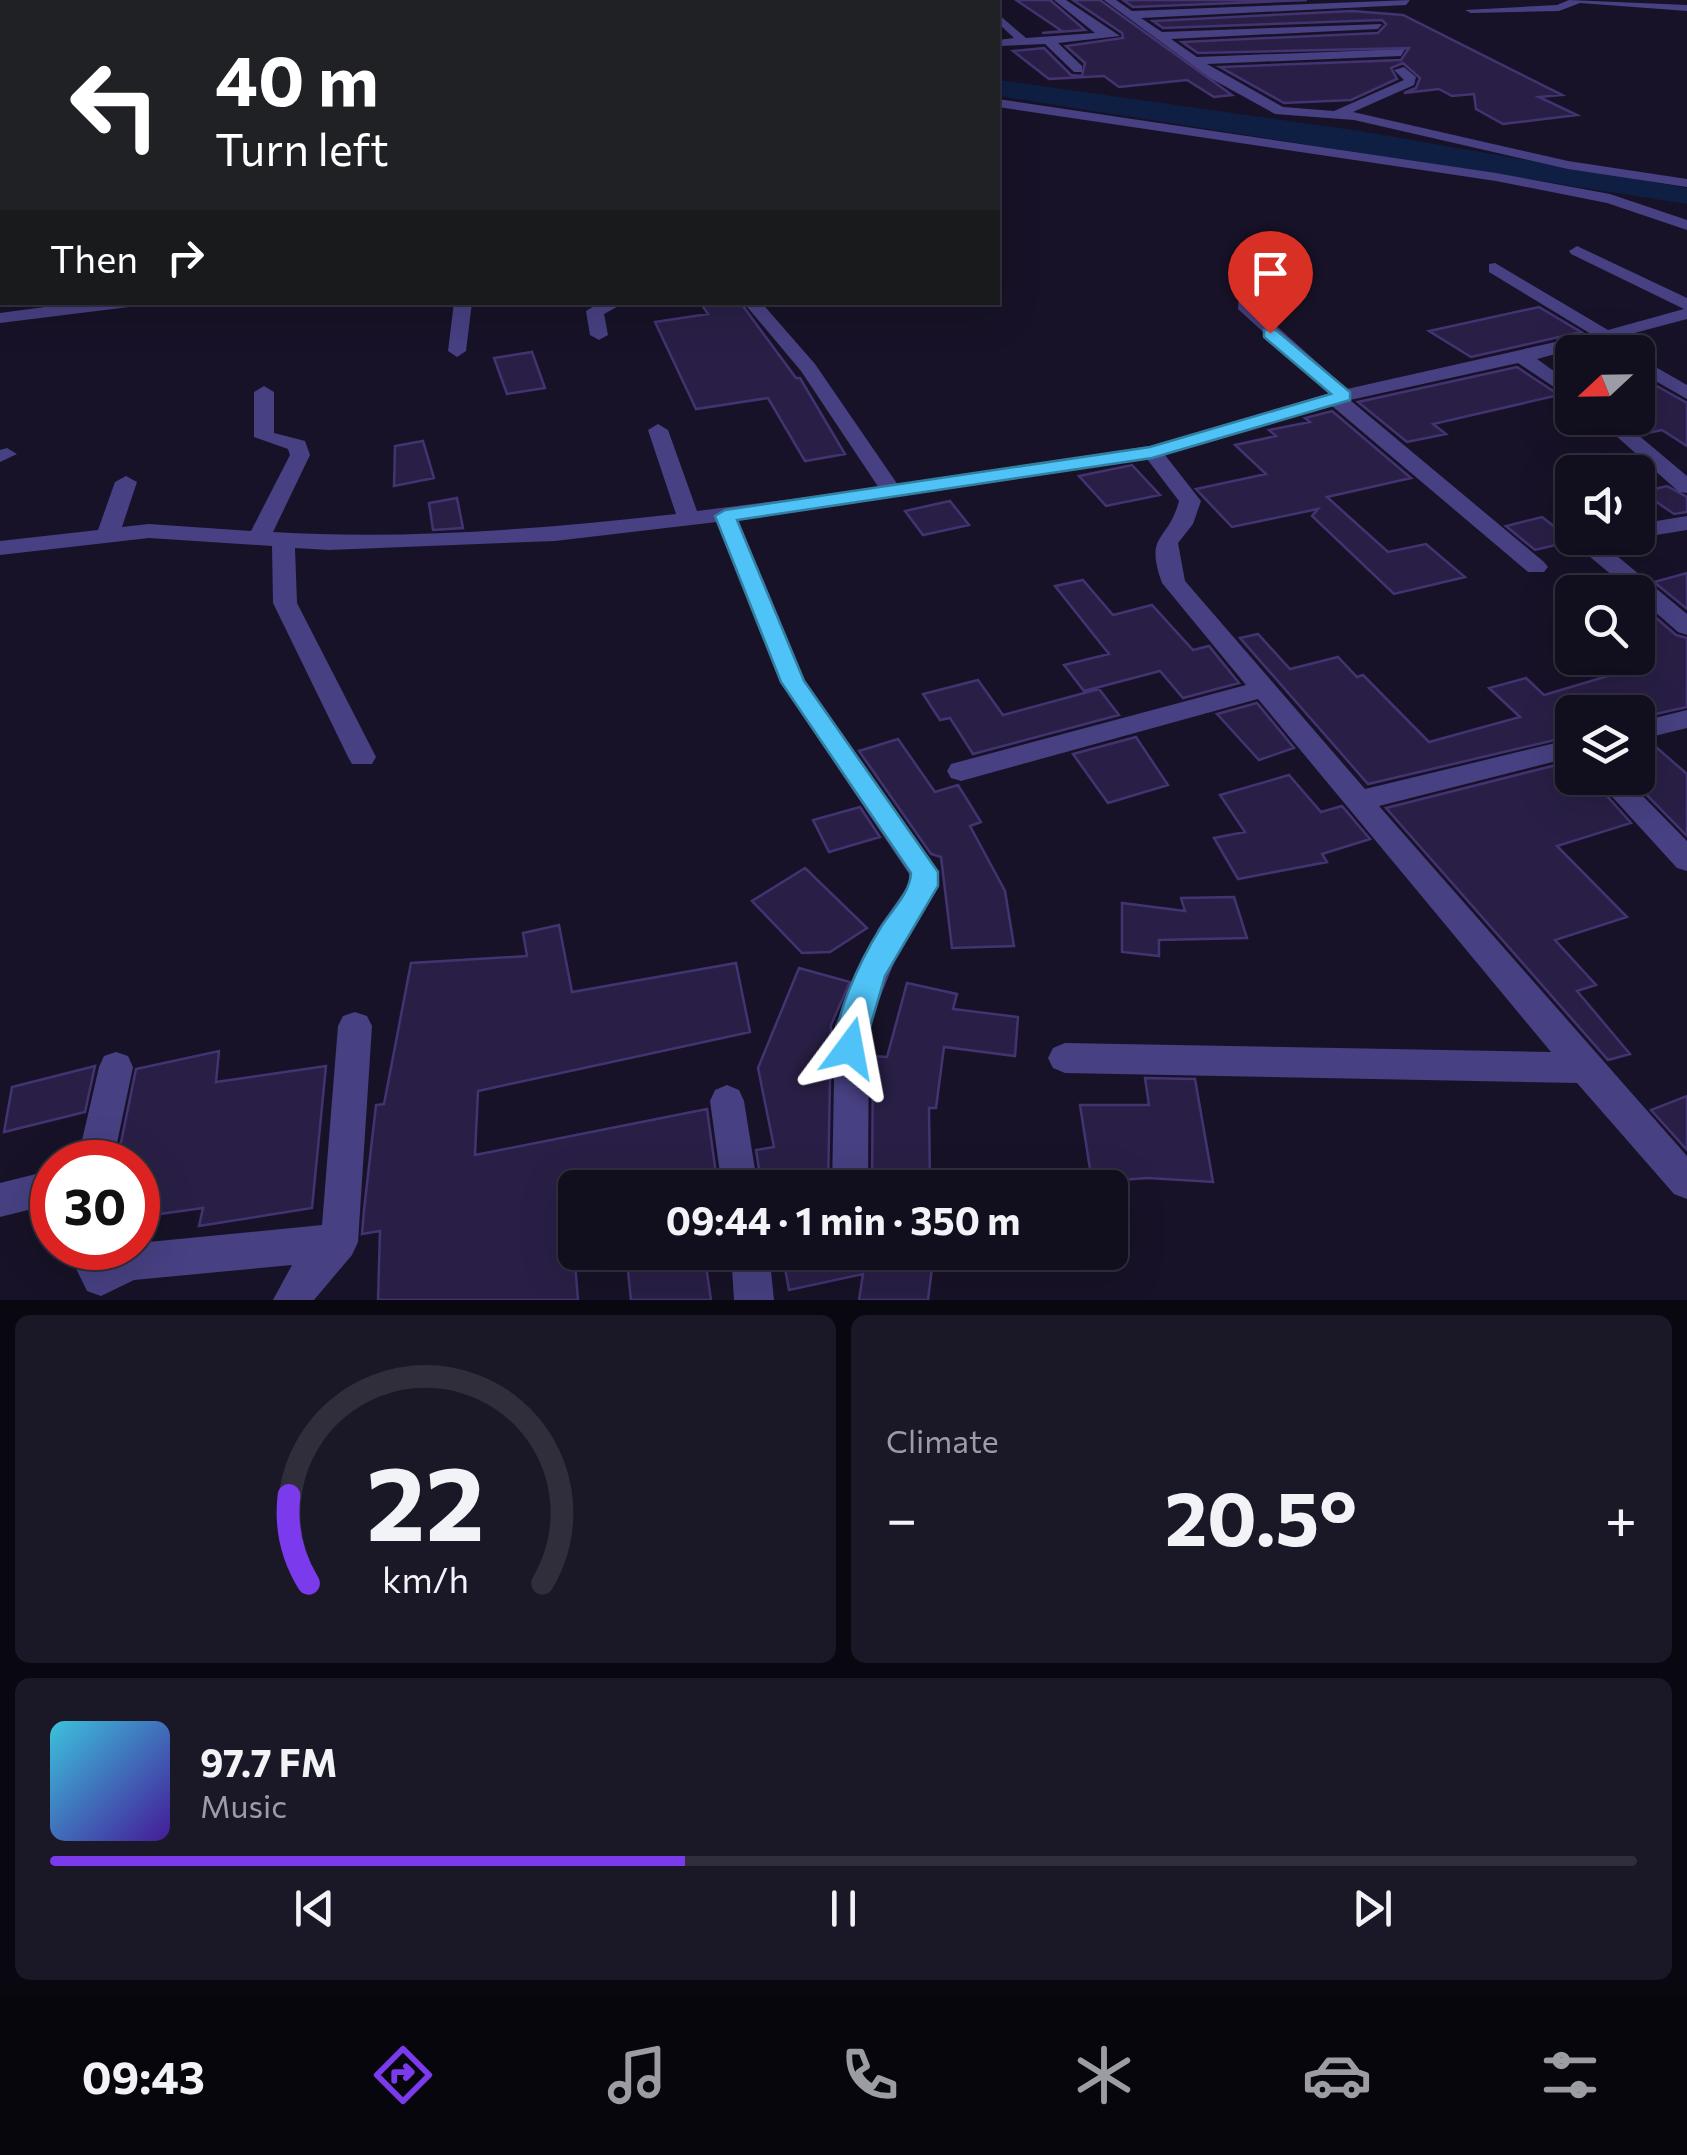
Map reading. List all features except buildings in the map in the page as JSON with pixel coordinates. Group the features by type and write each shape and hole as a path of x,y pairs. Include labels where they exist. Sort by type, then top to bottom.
{"street":[{"path":"1059,0 1111,36"},
{"path":"1109,0 1193,61 1280,111 1337,114 1449,134 1568,164 1687,183"},
{"path":"1471,10 1565,7 1573,0 1687,8"},
{"path":"1129,15 1406,2"},
{"path":"1000,18 1024,42"},
{"path":"1000,44 1378,26"},
{"path":"1048,40 1078,69"},
{"path":"1193,61 1400,52"},
{"path":"1337,114 1410,82 1410,77 1400,70"},
{"path":"1000,103 1496,177 1610,199 1687,224"},
{"path":"1577,250 1687,305"},
{"path":"1496,268 1597,335"},
{"path":"1268,284 1246,299 1247,310 1340,397 1536,567"},
{"path":"0,318 105,305"},
{"path":"457,351 463,305"},
{"path":"599,336 596,311 611,305"},
{"path":"754,305 808,368 892,492"},
{"path":"1628,335 1687,314"},
{"path":"0,548 192,530 329,543 537,535 725,516 1152,452 1340,397 1555,351"},
{"path":"1522,357 1555,381"},
{"path":"1655,373 1687,393"},
{"path":"264,392 264,437 298,445 300,455 271,538 284,603 362,757"},
{"path":"658,430 689,520"},
{"path":"1626,435 1687,487"},
{"path":"1152,452 1190,501 1164,544 1163,558 1174,583 1585,1068 1687,1182"},
{"path":"108,535 126,482"},
{"path":"725,516 793,682 924,872 924,886 899,927 852,1025 850,1170"},
{"path":"1655,529 1687,523"},
{"path":"1601,555 1687,627"},
{"path":"962,770 1262,689"},
{"path":"1655,727 1687,719"},
{"path":"1357,801 1555,752"},
{"path":"1625,795 1687,860"},
{"path":"293,1300 300,1284 339,1242 355,1026"},
{"path":"1065,1058 1585,1068"},
{"path":"100,1140 116,1067"},
{"path":"727,1101 737,1170"},
{"path":"0,1200 30,1192"},
{"path":"160,1259 339,1242"},
{"path":"752,1270 754,1300"}],"water":[{"path":"1000,80 1360,131 1687,188 1687,204 1000,96"}],"route":[{"path":"850,1048 852,1025 871,976 889,938 908,916 924,886 924,872 793,682 725,516 1152,452 1344,396 1270,333"}]}
